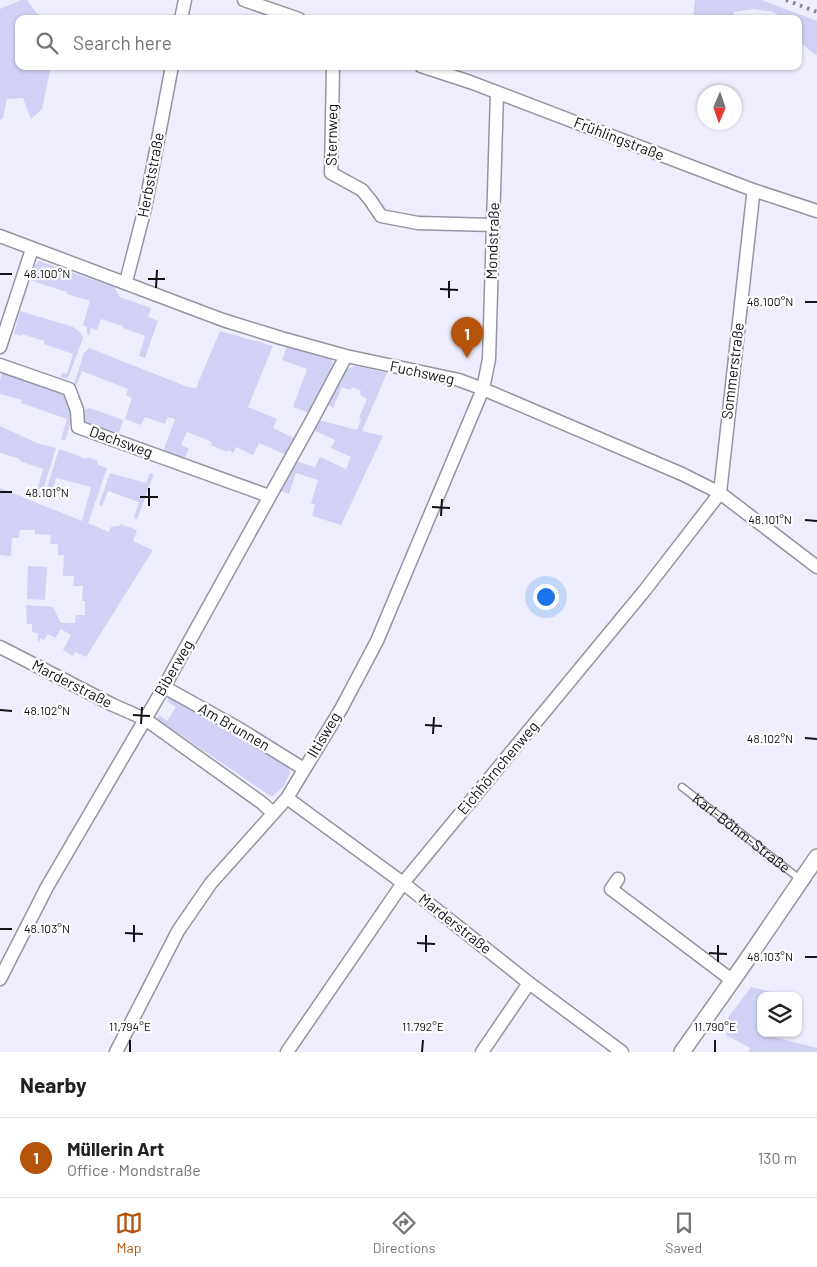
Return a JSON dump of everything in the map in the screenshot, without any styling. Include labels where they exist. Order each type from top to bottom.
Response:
[{"type":"street","points":[[182,15],[185,0]]},
{"type":"street","points":[[244,0],[287,15]]},
{"type":"street","name":"Herbststraße","points":[[126,282],[145,208],[171,70]]},
{"type":"street","name":"Sternweg","points":[[333,70],[331,173],[362,190],[372,201],[381,216],[418,223],[494,225]]},
{"type":"street","name":"Frühlingstraße","points":[[433,70],[497,92],[753,190],[817,211]]},
{"type":"street","name":"Mondstraße","points":[[483,389],[489,359],[497,92]]},
{"type":"street","name":"Sommerstraße","points":[[720,493],[754,196],[753,190]]},
{"type":"street","name":"Fuchsweg","points":[[0,236],[223,320],[346,356],[458,380],[483,389],[682,474],[720,493],[817,566]]},
{"type":"street","points":[[0,347],[32,248]]},
{"type":"street","name":"Biberweg","points":[[0,979],[47,887],[164,686],[318,410],[346,356]]},
{"type":"street","name":"Dachsweg","points":[[0,365],[69,389],[77,410],[78,427],[269,496]]},
{"type":"street","name":"Iltisweg","points":[[116,1052],[178,930],[211,883],[287,798],[341,709],[377,640],[483,389]]},
{"type":"street","name":"Eichhörnchenweg","points":[[287,1052],[403,883],[645,590],[720,493]]},
{"type":"street","name":"Marderstraße","points":[[0,647],[97,697],[145,719]]},
{"type":"street","name":"Am Brunnen","points":[[164,686],[238,728],[304,769]]},
{"type":"street","points":[[145,719],[273,813]]},
{"type":"street","name":"Marderstraße","points":[[287,798],[403,883],[530,983],[622,1052]]},
{"type":"street","name":"Karl-Böhm-Straße","points":[[682,1052],[817,857]]},
{"type":"street","points":[[618,880],[611,889],[732,981]]},
{"type":"street","points":[[482,1052],[530,983]]},
{"type":"lane","name":"Karl-Böhm-Straße","points":[[682,787],[801,880]]},
{"type":"shaded area","points":[[21,0],[27,0],[38,15],[15,15],[15,70],[50,70],[42,109],[31,119],[23,98],[7,99],[3,118],[0,120],[0,9]]},
{"type":"shaded area","points":[[695,0],[762,0],[801,15],[778,15],[773,12],[753,9],[734,12],[734,15],[693,15]]},
{"type":"shaded area","points":[[802,15],[817,21],[817,55],[802,44]]},
{"type":"shaded area","points":[[39,261],[114,287],[120,297],[151,308],[148,317],[158,321],[145,358],[139,356],[145,336],[123,328],[123,326],[101,319],[97,330],[91,328],[89,335],[87,334],[87,327],[83,325],[90,301],[30,280],[35,265]]},
{"type":"shaded area","points":[[20,311],[73,327],[80,332],[83,338],[68,378],[61,378],[62,373],[67,374],[73,354],[44,344],[44,341],[22,334],[21,336],[14,334]]},
{"type":"shaded area","points":[[220,331],[273,346],[248,407],[277,419],[273,428],[295,439],[286,455],[259,443],[253,455],[236,447],[233,453],[228,450],[227,452],[211,445],[212,442],[187,432],[181,445],[189,449],[183,461],[162,454],[175,419],[168,417],[165,424],[145,417],[141,425],[125,419],[132,398],[126,395],[128,389],[82,371],[74,391],[73,387],[84,353],[89,348],[188,387],[196,388]]},
{"type":"shaded area","points":[[287,347],[331,359],[333,364],[310,413],[293,407],[307,369],[282,360]]},
{"type":"shaded area","points":[[355,366],[387,373],[362,431],[383,436],[341,525],[312,516],[315,505],[311,503],[318,480],[296,473],[289,494],[280,491],[295,461],[315,467],[320,457],[346,469],[351,457],[331,448],[335,440],[313,430],[319,420],[357,430],[361,420],[359,418],[367,399],[360,395],[361,391],[352,387],[350,390],[342,387],[333,408],[327,404],[345,370]]},
{"type":"shaded area","points":[[3,370],[58,388],[74,410],[65,441],[61,439],[67,419],[21,403],[22,400],[0,394],[0,380]]},
{"type":"shaded area","points":[[90,408],[123,420],[118,436],[99,431],[88,425],[84,416],[85,409]]},
{"type":"shaded area","points":[[0,426],[37,443],[56,448],[41,496],[36,495],[43,469],[0,453]]},
{"type":"shaded area","points":[[59,449],[87,459],[87,457],[97,460],[98,465],[107,468],[88,523],[109,532],[111,527],[119,526],[120,524],[137,530],[133,541],[153,550],[86,657],[75,652],[73,656],[63,650],[71,635],[61,629],[55,638],[48,634],[44,640],[41,638],[38,643],[38,633],[32,632],[32,624],[27,624],[26,605],[53,607],[61,623],[75,623],[76,615],[85,615],[85,601],[82,601],[83,586],[73,586],[74,576],[63,576],[64,555],[58,555],[58,544],[50,544],[51,535],[35,534],[35,530],[20,530],[19,538],[12,538],[11,556],[0,555],[0,488],[82,521],[91,487],[56,478],[50,500],[44,498]]},
{"type":"shaded area","points":[[110,473],[146,483],[150,473],[154,474],[137,519],[134,518],[139,502],[108,491],[102,506],[99,505]]},
{"type":"shaded area","points":[[28,566],[47,567],[45,600],[27,599]]},
{"type":"shaded area","points":[[170,695],[288,766],[290,773],[283,787],[272,797],[157,719],[159,715],[167,721],[176,707],[167,701]]},
{"type":"shaded area","points":[[751,987],[771,992],[757,992],[757,1037],[774,1037],[817,1048],[817,1052],[748,1052],[750,1048],[726,1035],[732,1024],[725,1022]]},
{"type":"railway","points":[[786,0],[817,12]]},
{"type":"place","name":"Müllerin Art","points":[[467,358]]}]
